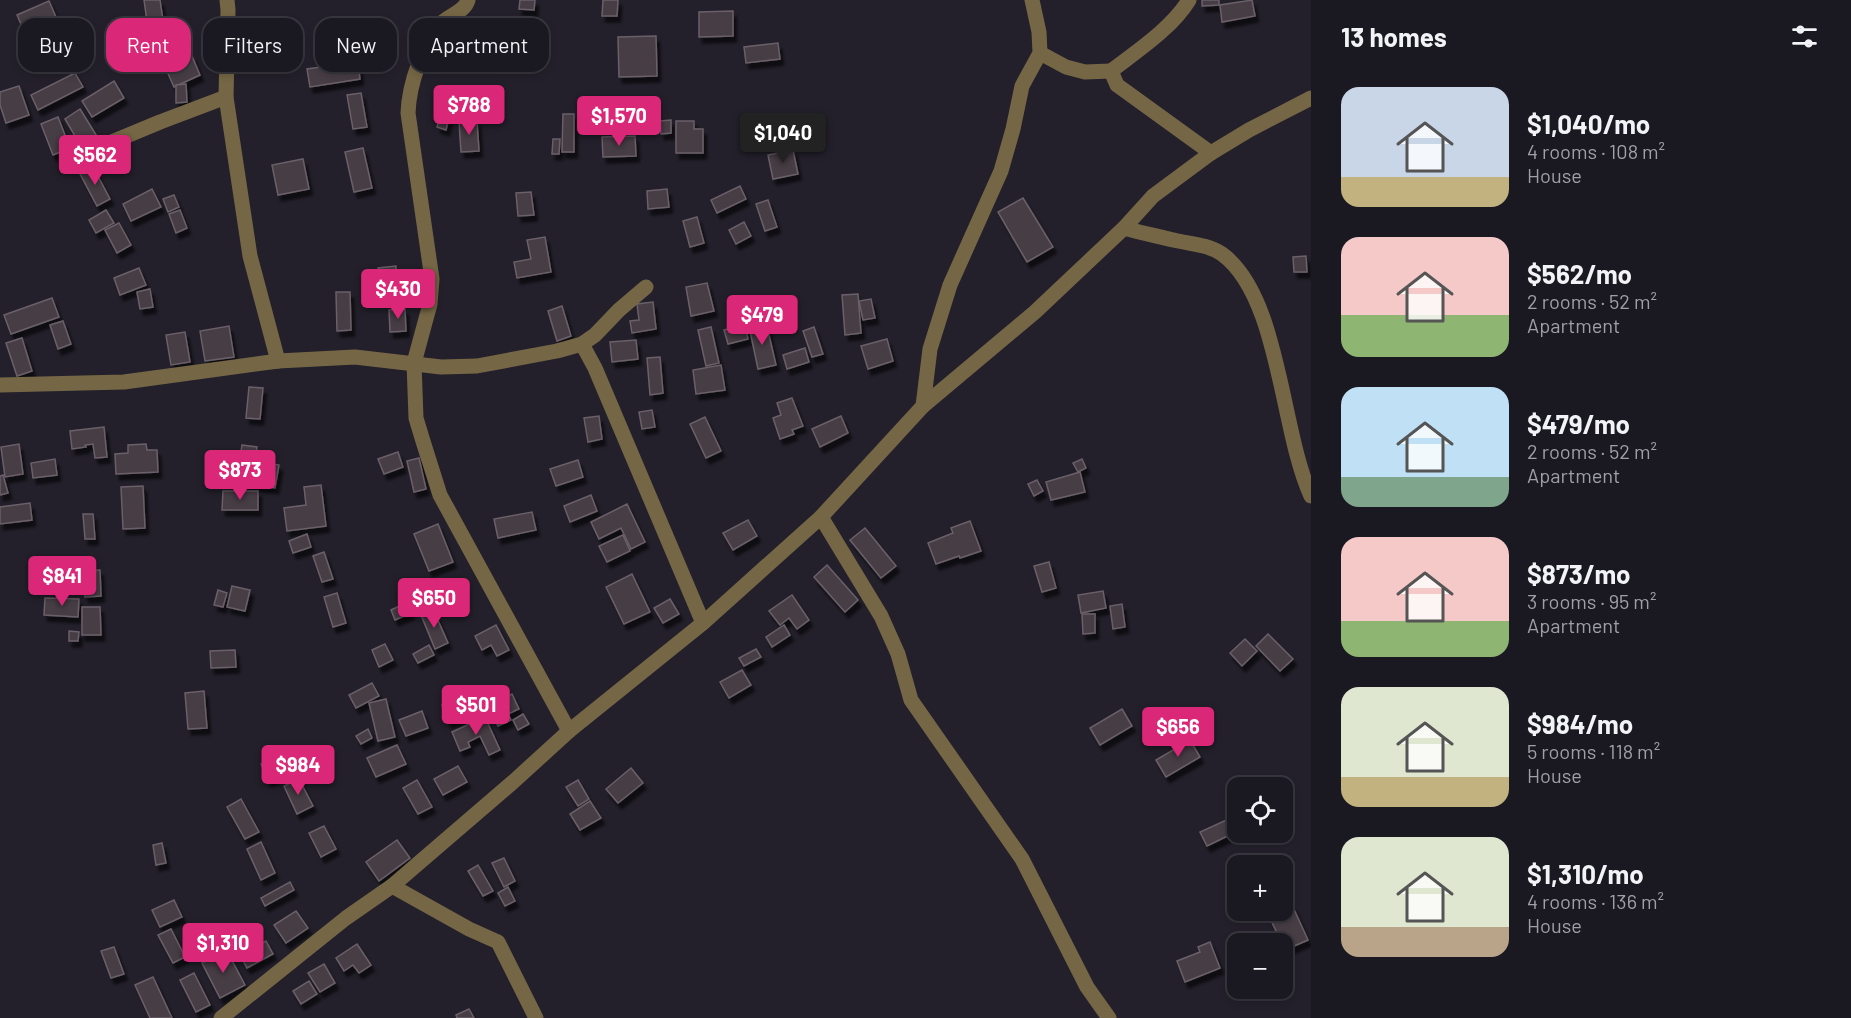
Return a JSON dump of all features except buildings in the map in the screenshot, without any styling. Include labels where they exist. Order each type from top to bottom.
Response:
[{"type":"street","points":[[227,0],[226,97],[250,256],[278,361]]},
{"type":"street","points":[[468,0],[467,5],[445,20],[430,38],[418,66],[409,99],[408,113],[432,279],[429,304],[414,363],[416,418],[440,495],[569,731]]},
{"type":"street","points":[[923,406],[930,350],[950,285],[1001,171],[1022,86],[1040,53],[1039,32],[1032,0]]},
{"type":"street","points":[[1040,53],[1066,67],[1085,72],[1111,71],[1171,24],[1189,0]]},
{"type":"street","points":[[1111,71],[1117,86],[1210,153]]},
{"type":"street","points":[[95,149],[226,97]]},
{"type":"street","points":[[229,1015],[346,918],[392,886],[569,731],[703,623],[821,517],[923,406],[1035,312],[1124,228],[1153,196],[1210,153],[1311,98]]},
{"type":"street","points":[[1124,228],[1201,245],[1221,254],[1239,272],[1254,295],[1271,343],[1298,456],[1311,496]]},
{"type":"street","points":[[0,385],[124,382],[278,361],[355,357],[441,367],[477,366],[582,344],[595,335],[646,287]]},
{"type":"street","points":[[582,344],[596,368],[703,623]]},
{"type":"street","points":[[821,517],[881,616],[898,654],[911,700],[1022,859],[1087,987],[1108,1018]]},
{"type":"street","points":[[392,886],[469,929],[498,942],[536,1018]]}]
